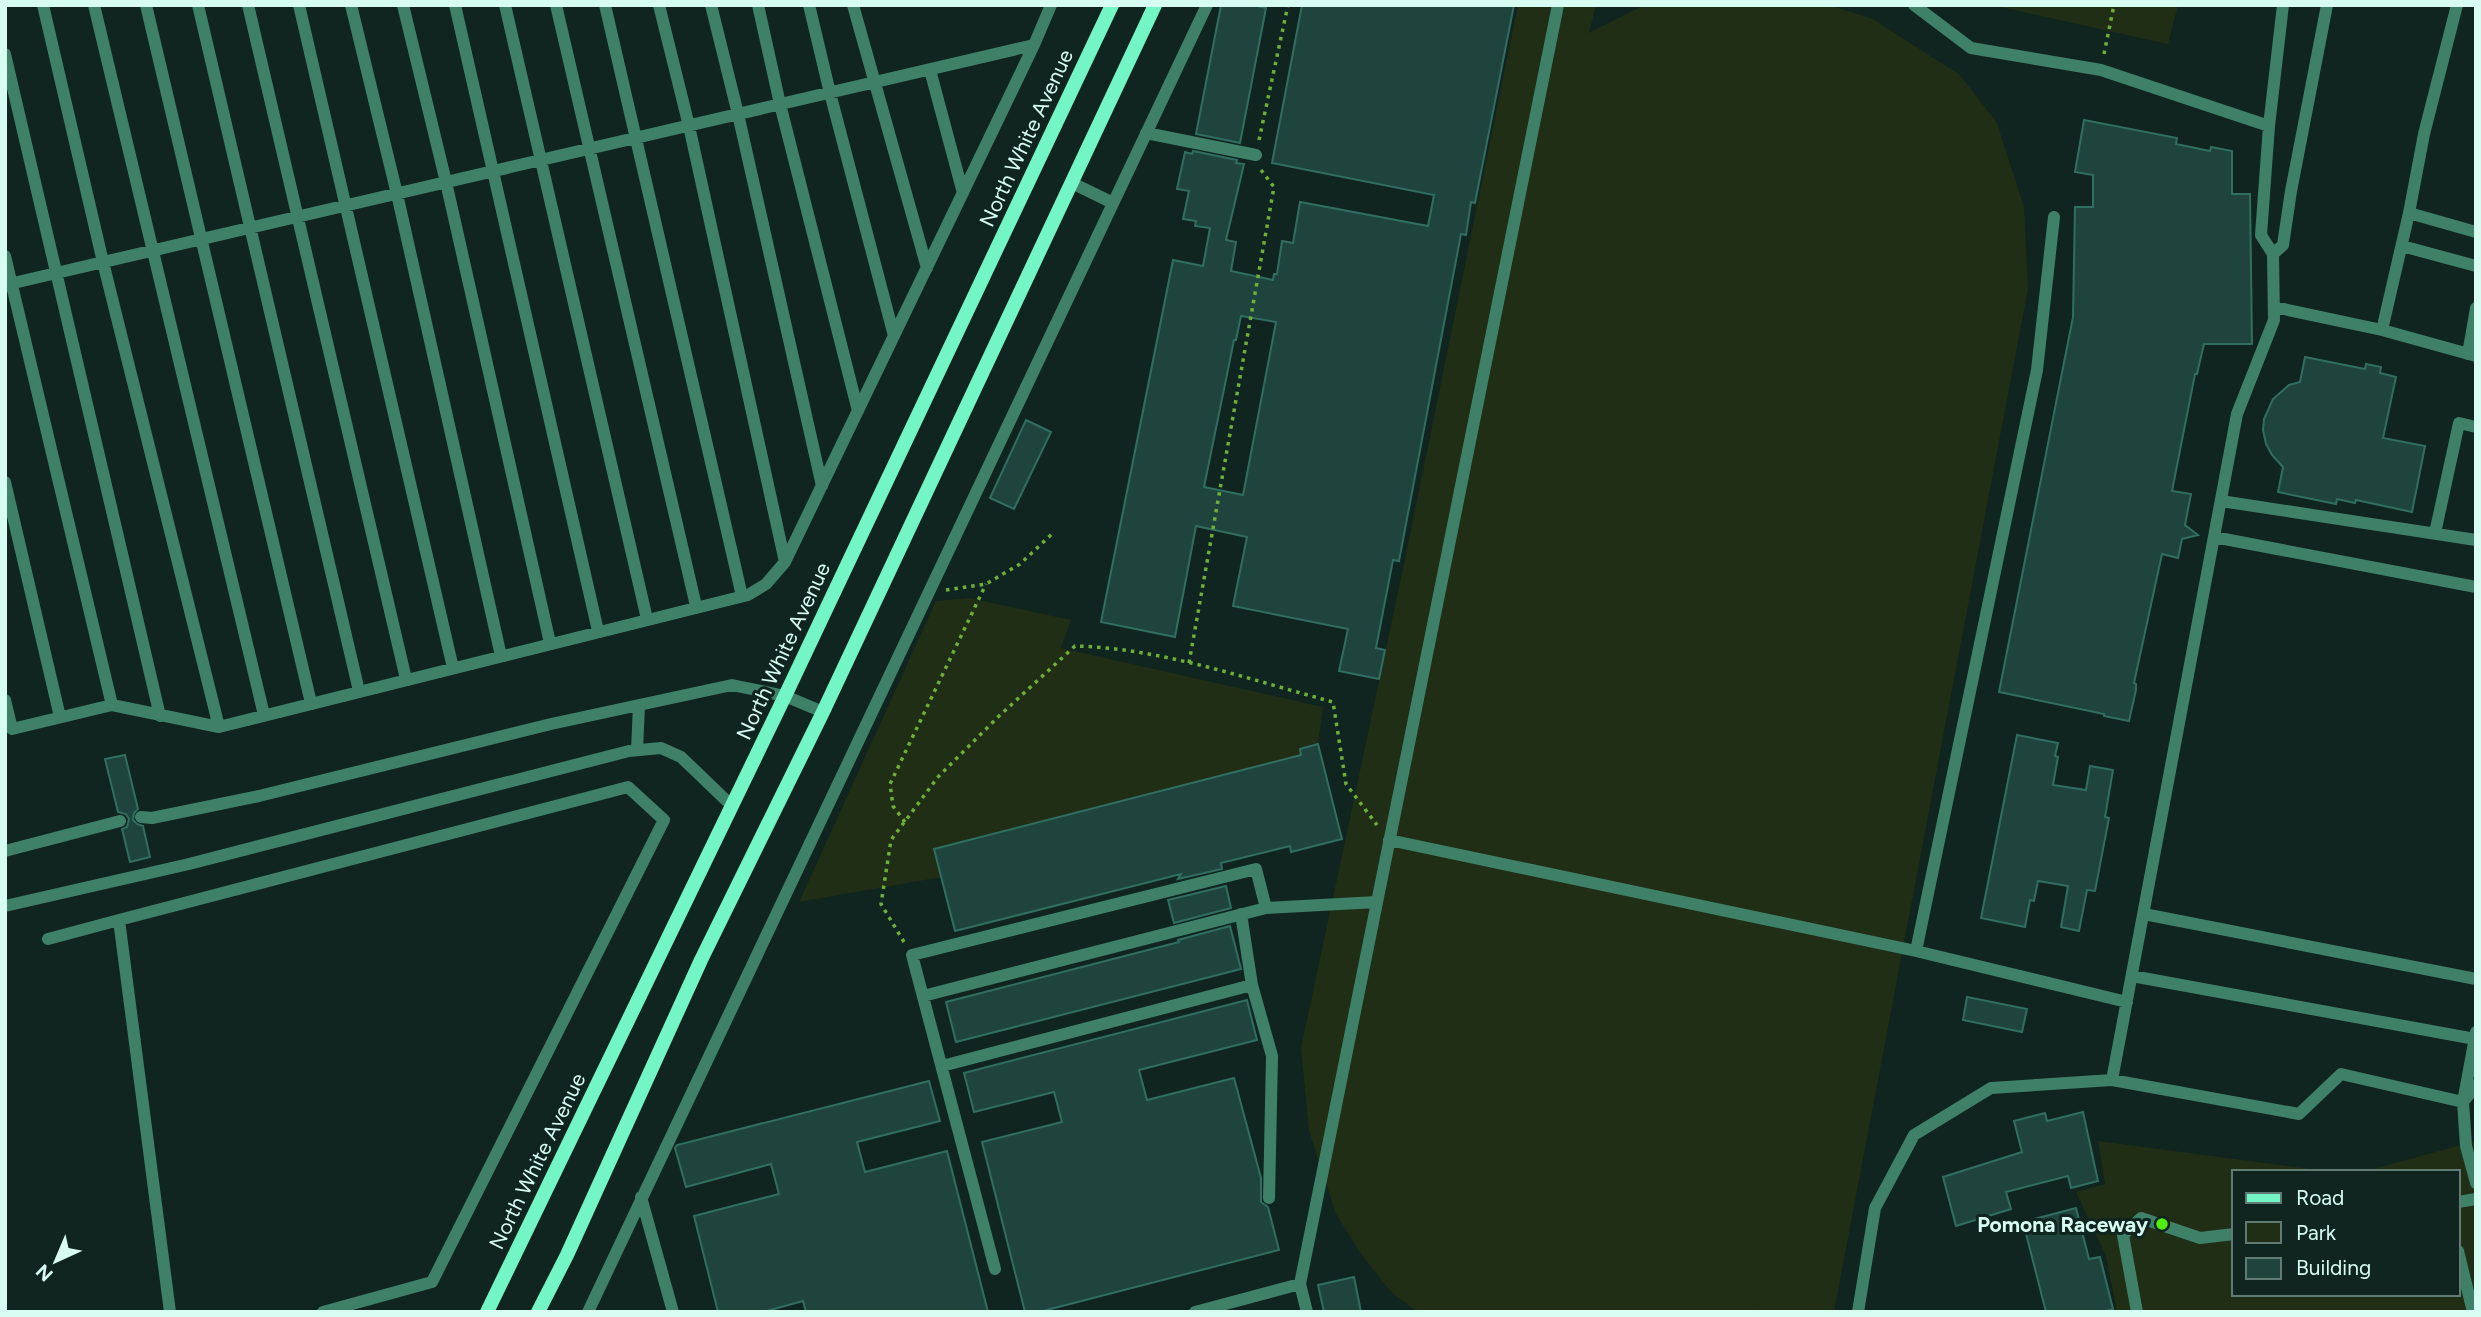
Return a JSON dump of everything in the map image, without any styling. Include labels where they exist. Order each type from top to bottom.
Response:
[{"type":"main road","name":"North White Avenue","points":[[487,1312],[785,696],[1112,5]]},
{"type":"main road","points":[[538,1312],[567,1255],[701,960],[823,712],[1155,5]]},
{"type":"lane","points":[[43,5],[103,262],[219,727]]},
{"type":"lane","points":[[94,5],[264,715]]},
{"type":"lane","points":[[146,5],[311,703]]},
{"type":"lane","points":[[198,5],[359,691]]},
{"type":"lane","points":[[248,5],[406,680]]},
{"type":"lane","points":[[299,5],[453,668]]},
{"type":"lane","points":[[351,5],[397,194],[501,656]]},
{"type":"lane","points":[[403,5],[446,182],[550,643]]},
{"type":"lane","points":[[454,5],[598,631]]},
{"type":"lane","points":[[505,5],[647,619]]},
{"type":"lane","points":[[556,5],[696,606]]},
{"type":"lane","points":[[605,5],[743,596]]},
{"type":"lane","points":[[659,5],[689,126],[785,562]]},
{"type":"lane","points":[[710,5],[738,114],[822,486]]},
{"type":"lane","points":[[758,5],[780,104],[858,411]]},
{"type":"lane","points":[[809,5],[894,336]]},
{"type":"lane","points":[[853,5],[873,84],[927,268]]},
{"type":"lane","points":[[5,700],[12,729],[112,705],[219,727],[743,596],[766,584],[785,562],[1051,5]]},
{"type":"lane","points":[[588,1312],[1207,5]]},
{"type":"lane","points":[[1307,1312],[1300,1284],[1558,5]]},
{"type":"lane","points":[[1914,5],[1971,48],[2101,70],[2269,126]]},
{"type":"lane","points":[[2112,1080],[2237,414],[2274,320],[2273,254],[2261,235],[2269,126],[2283,5]]},
{"type":"lane","points":[[2273,254],[2283,245],[2328,5]]},
{"type":"lane","points":[[2382,330],[2424,134],[2457,5]]},
{"type":"lane","points":[[9,284],[1034,45]]},
{"type":"lane","points":[[5,54],[160,716]]},
{"type":"lane","points":[[930,70],[963,192]]},
{"type":"lane","points":[[1146,133],[1256,155]]},
{"type":"lane","points":[[1072,183],[1113,203]]},
{"type":"lane","points":[[2409,214],[2476,232]]},
{"type":"lane","points":[[1916,951],[2037,370],[2054,217]]},
{"type":"lane","points":[[2402,246],[2476,266]]},
{"type":"lane","points":[[5,256],[9,284],[112,705]]},
{"type":"lane","points":[[2274,307],[2382,330],[2472,355],[2476,308]]},
{"type":"lane","points":[[2434,533],[2459,423],[2476,427]]},
{"type":"lane","points":[[5,482],[60,718]]},
{"type":"lane","points":[[2221,501],[2476,540]]},
{"type":"lane","points":[[2214,537],[2476,587]]},
{"type":"lane","points":[[141,817],[152,818],[260,796],[551,724],[732,685],[785,696],[823,712]]},
{"type":"lane","points":[[637,750],[639,705]]},
{"type":"lane","points":[[5,906],[189,864],[514,779],[637,750],[661,748],[681,757],[732,806]]},
{"type":"lane","points":[[48,939],[628,787],[664,820],[432,1282],[323,1312]]},
{"type":"lane","points":[[5,851],[120,821]]},
{"type":"lane","points":[[1389,840],[1916,951],[2127,1002]]},
{"type":"lane","points":[[995,1269],[912,955],[1256,869],[1266,908]]},
{"type":"lane","points":[[923,996],[1266,908],[1377,902]]},
{"type":"lane","points":[[1241,914],[1252,985],[1272,1056],[1269,1198]]},
{"type":"lane","points":[[2144,914],[2476,979]]},
{"type":"lane","points":[[119,920],[170,1312]]},
{"type":"lane","points":[[2132,976],[2475,1035],[2463,1102],[2466,1146],[2474,1167],[2476,1183]]},
{"type":"lane","points":[[942,1066],[1252,985]]},
{"type":"lane","points":[[1858,1312],[1875,1208],[1914,1135],[1991,1088],[2112,1080],[2299,1114],[2341,1074],[2463,1102]]},
{"type":"lane","points":[[2463,1102],[2476,1085]]},
{"type":"lane","points":[[641,1197],[673,1312]]},
{"type":"lane","points":[[2137,1312],[2123,1235],[2141,1218],[2200,1238],[2232,1234]]},
{"type":"lane","points":[[2460,1259],[2473,1312]]},
{"type":"lane","points":[[1195,1312],[1216,1309],[1300,1284]]},
{"type":"path","points":[[1189,663],[1274,187],[1255,162],[1288,5]]},
{"type":"path","points":[[2101,70],[2114,5]]},
{"type":"path","points":[[927,593],[986,584],[1020,564],[1053,533]]},
{"type":"path","points":[[905,822],[893,806],[890,784],[986,584]]},
{"type":"path","points":[[912,955],[881,904],[891,840],[938,777],[1075,646],[1101,647],[1189,663],[1333,702],[1346,783],[1389,840]]},
{"type":"green space","points":[[1518,5],[1596,5],[1589,33],[1644,5],[1829,5],[1873,19],[1960,75],[1997,123],[2024,207],[2028,289],[1834,1312],[1757,1312],[1757,1309],[1753,1312],[1417,1312],[1391,1292],[1361,1254],[1336,1214],[1309,1131],[1301,1048],[1405,559]]},
{"type":"green space","points":[[1991,5],[2178,5],[2168,44]]},
{"type":"green space","points":[[970,598],[1071,620],[1061,648],[1323,707],[1318,744],[1300,748],[1301,755],[935,849],[942,877],[799,902],[936,601]]},
{"type":"green space","name":"Pomona Raceway","points":[[2098,1141],[2319,1170],[2232,1170],[2232,1296],[2460,1296],[2460,1170],[2369,1170],[2476,1141],[2476,1312],[2117,1312],[2106,1256],[2076,1192],[2105,1184]]},
{"type":"building","points":[[1221,5],[1253,5],[1266,8],[1240,143],[1196,134]]},
{"type":"building","points":[[1302,5],[1514,5],[1475,203],[1471,202],[1466,235],[1461,234],[1399,561],[1393,560],[1376,648],[1385,650],[1379,679],[1339,671],[1348,629],[1233,606],[1247,537],[1196,526],[1175,637],[1101,622],[1173,260],[1203,266],[1210,228],[1195,226],[1196,221],[1183,219],[1189,191],[1177,189],[1185,152],[1192,154],[1193,151],[1237,160],[1236,163],[1244,164],[1226,240],[1236,242],[1231,271],[1273,280],[1274,274],[1277,274],[1282,241],[1293,243],[1300,202],[1428,226],[1434,195],[1272,163]],"holes":[[[1241,316],[1276,322],[1243,495],[1204,487]]]},
{"type":"building","points":[[2084,120],[2177,138],[2176,144],[2210,151],[2211,147],[2232,151],[2232,194],[2250,194],[2252,344],[2204,344],[2195,374],[2172,491],[2191,494],[2185,525],[2198,535],[2182,539],[2178,558],[2162,554],[2134,683],[2136,690],[2129,721],[1999,692],[2073,317],[2075,207],[2093,207],[2093,175],[2075,172]]},
{"type":"building","points":[[2305,357],[2365,369],[2366,364],[2381,367],[2380,373],[2396,377],[2383,438],[2425,446],[2412,512],[2356,500],[2355,503],[2337,499],[2336,504],[2278,492],[2283,467],[2266,444],[2264,419],[2273,399],[2289,385],[2300,382]]},
{"type":"building","points":[[1026,420],[1051,432],[1014,509],[990,498]]},
{"type":"building","points":[[2017,735],[2058,743],[2053,785],[2086,790],[2090,766],[2113,770],[2105,817],[2109,818],[2095,891],[2087,890],[2079,931],[2061,927],[2068,886],[2038,881],[2034,901],[2030,900],[2025,927],[1981,918]]},
{"type":"building","points":[[1318,744],[1342,839],[1291,852],[1290,846],[1221,863],[1222,869],[1178,879],[1181,874],[955,931],[934,849],[1301,755],[1300,749]]},
{"type":"building","points":[[125,755],[138,809],[133,820],[143,826],[150,857],[130,862],[122,829],[127,827],[129,819],[126,814],[118,812],[105,759]]},
{"type":"building","points":[[1226,886],[1231,908],[1174,923],[1168,900]]},
{"type":"building","points":[[1230,926],[1241,969],[956,1042],[946,1002],[1179,942],[1178,940]]},
{"type":"building","points":[[1967,997],[2027,1009],[2022,1032],[1963,1020]]},
{"type":"building","points":[[1247,1000],[1257,1040],[1139,1070],[1147,1100],[1234,1078],[1261,1178],[1261,1202],[1268,1207],[1279,1250],[1039,1312],[1025,1312],[982,1142],[1062,1122],[1054,1092],[974,1112],[964,1073]]},
{"type":"building","points":[[929,1081],[940,1121],[857,1142],[865,1172],[947,1151],[988,1312],[806,1312],[803,1301],[763,1312],[718,1312],[694,1216],[779,1194],[771,1164],[686,1187],[675,1148],[677,1145]]},
{"type":"building","points":[[2083,1112],[2098,1181],[2071,1188],[2068,1176],[2006,1192],[2011,1209],[1956,1226],[1943,1177],[2022,1152],[2014,1121],[2045,1113],[2047,1121]]},
{"type":"building","points":[[2076,1208],[2089,1259],[2100,1257],[2113,1309],[2102,1312],[2046,1312],[2023,1222]]},
{"type":"building","points":[[1354,1277],[1361,1312],[1324,1312],[1318,1285]]},
{"type":"place","name":"Pomona Raceway","points":[[2162,1224]]}]
